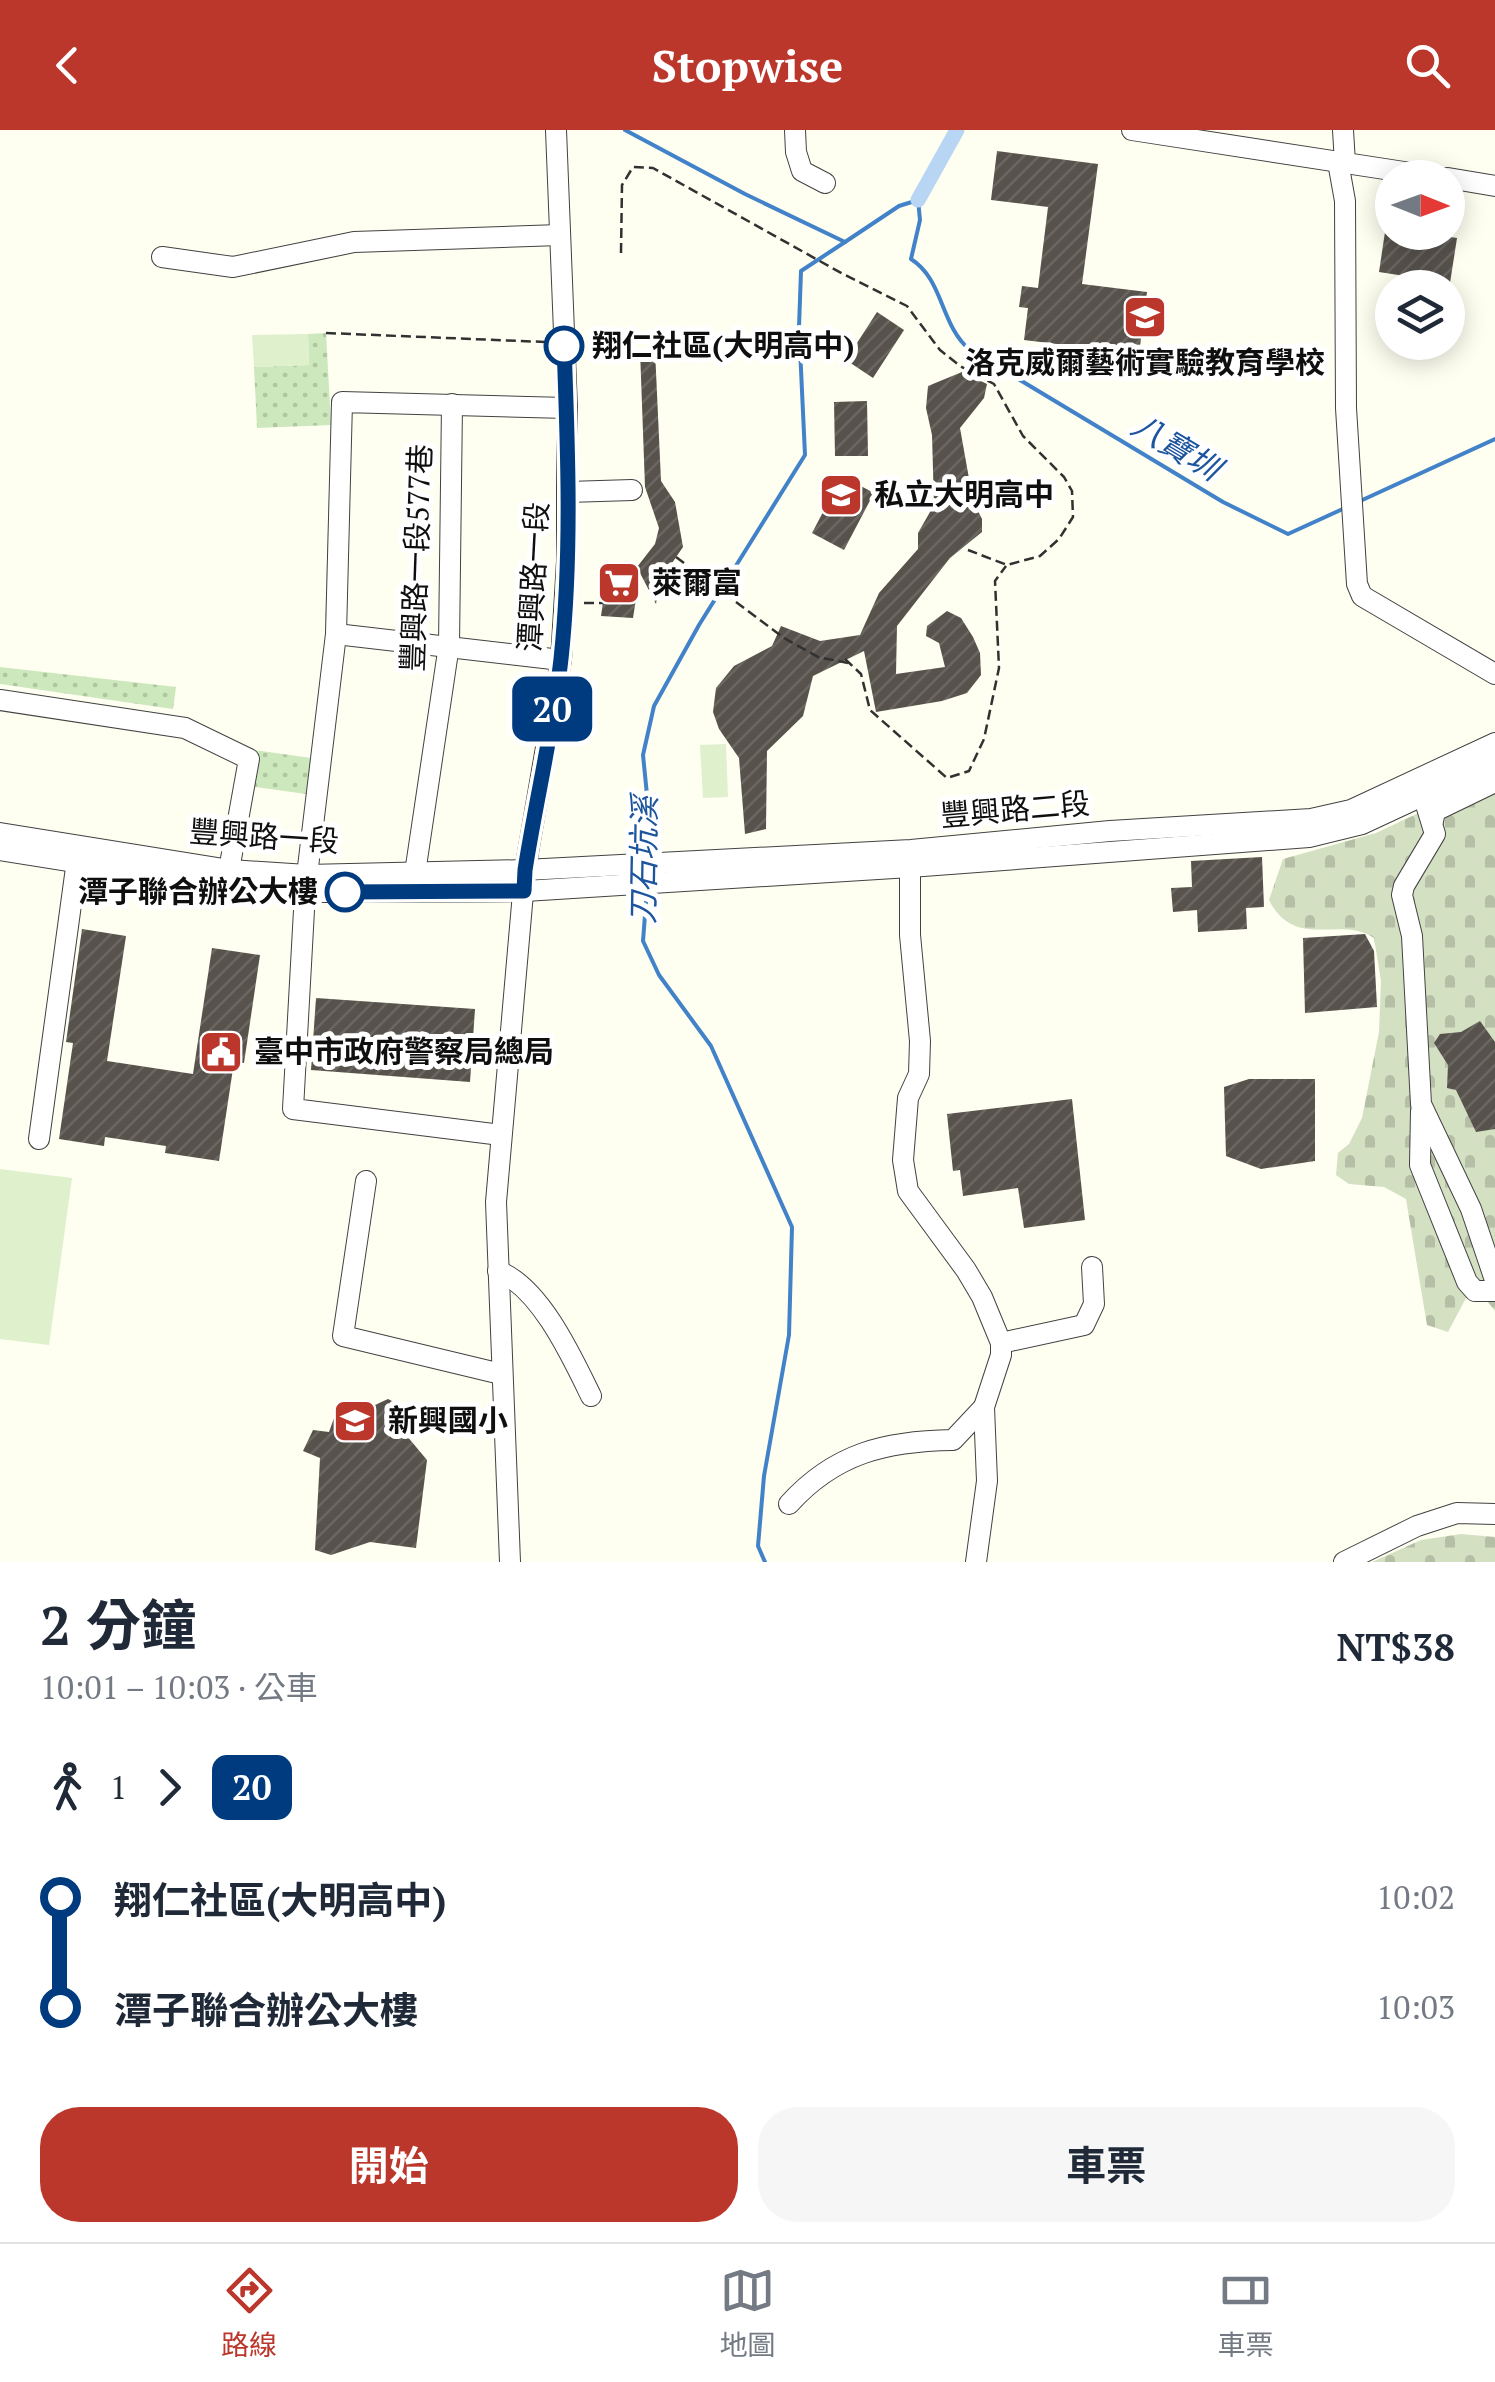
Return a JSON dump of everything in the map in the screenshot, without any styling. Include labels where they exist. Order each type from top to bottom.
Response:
[{"type":"street","name":"潭興路一段","points":[[510,1562],[496,1202],[525,880],[560,660],[565,603],[568,492],[556,130]]},
{"type":"street","points":[[796,130],[796,152],[802,171],[825,183]]},
{"type":"street","points":[[1132,130],[1375,168]]},
{"type":"street","points":[[1343,130],[1350,504],[1357,584],[1362,596],[1495,674]]},
{"type":"street","points":[[1465,181],[1495,186]]},
{"type":"street","points":[[162,257],[233,267],[354,242],[560,235]]},
{"type":"street","points":[[500,1135],[293,1108],[306,884],[336,634],[342,402],[566,408]]},
{"type":"street","name":"豐興路一段577巷","points":[[418,883],[449,646],[452,404]]},
{"type":"street","points":[[568,492],[632,490]]},
{"type":"street","points":[[336,634],[560,660]]},
{"type":"street","points":[[0,700],[185,728],[249,758],[228,878]]},
{"type":"street","name":"豐興路二段","points":[[910,859],[1110,831],[1311,819],[1351,810],[1495,743]]},
{"type":"street","name":"豐興路二段","points":[[525,880],[1309,837],[1362,824],[1495,762]]},
{"type":"street","points":[[1433,822],[1436,811],[1495,782]]},
{"type":"street","points":[[1423,795],[1435,834],[1402,896],[1412,936],[1421,1104],[1420,1165],[1466,1282],[1474,1292],[1495,1292]]},
{"type":"street","name":"豐興路一段","points":[[0,833],[78,854],[228,878],[306,884],[525,880]]},
{"type":"street","name":"豐興路一段","points":[[0,850],[78,854]]},
{"type":"street","points":[[38,1140],[78,854]]},
{"type":"street","points":[[910,859],[910,935],[920,1041],[919,1074],[908,1098],[903,1160],[908,1192],[966,1270],[982,1296],[1001,1343],[984,1407],[987,1480],[976,1562]]},
{"type":"street","points":[[1421,1104],[1471,1209],[1495,1280]]},
{"type":"street","points":[[366,1181],[343,1336],[501,1374]]},
{"type":"street","points":[[1001,1343],[1084,1325],[1094,1304],[1092,1267]]},
{"type":"street","points":[[498,1271],[512,1276],[560,1332],[591,1396]]},
{"type":"street","points":[[789,1504],[806,1485],[838,1464],[878,1446],[953,1440],[984,1407]]},
{"type":"street","points":[[1344,1562],[1367,1557],[1417,1526],[1458,1513],[1495,1514]]},
{"type":"path","points":[[620,253],[622,185],[633,167],[653,168],[908,306],[940,350],[994,384],[1023,436],[1064,477],[1072,491],[1073,517],[1040,556],[1007,565],[968,550]]},
{"type":"path","points":[[326,332],[564,342]]},
{"type":"path","points":[[676,557],[754,617],[818,657],[847,661],[861,674],[870,710],[948,778],[969,771],[984,739],[1000,668],[995,581],[1007,565]]},
{"type":"path","points":[[565,603],[603,603]]},
{"type":"green space","points":[[326,333],[331,424],[342,426],[336,634],[325,627],[331,425],[257,428],[254,367],[309,365],[308,334]]},
{"type":"green space","points":[[308,334],[309,365],[254,367],[252,335]]},
{"type":"green space","points":[[0,667],[176,687],[173,709],[0,684]]},
{"type":"green space","points":[[726,744],[728,797],[703,798],[700,745]]},
{"type":"green space","points":[[254,750],[311,758],[306,794],[249,786]]},
{"type":"green space","points":[[1495,777],[1495,1311],[1484,1297],[1466,1298],[1448,1332],[1427,1325],[1406,1199],[1384,1187],[1349,1184],[1336,1175],[1338,1153],[1349,1144],[1362,1118],[1379,1032],[1381,981],[1374,938],[1361,932],[1292,924],[1269,900],[1283,859],[1376,833]]},
{"type":"green space","points":[[0,1169],[72,1178],[49,1345],[0,1339]]},
{"type":"green space","points":[[1461,1534],[1495,1537],[1495,1562],[1372,1562],[1421,1540]]},
{"type":"building","points":[[997,151],[1098,164],[1082,284],[1147,292],[1139,354],[1024,340],[1028,308],[1019,307],[1022,286],[1038,288],[1048,207],[991,200]]},
{"type":"building","points":[[1382,250],[1455,250],[1452,270],[1379,270]]},
{"type":"building","points":[[877,312],[904,330],[873,378],[846,360]]},
{"type":"building","points":[[640,350],[655,350],[661,481],[675,502],[683,547],[670,566],[661,571],[656,604],[640,573],[633,618],[601,616],[605,588],[618,575],[637,567],[655,544],[659,528],[645,487]]},
{"type":"building","points":[[962,372],[987,384],[984,398],[960,428],[982,532],[950,558],[897,626],[896,674],[945,667],[939,643],[926,636],[927,626],[947,611],[961,618],[973,637],[980,653],[981,675],[967,693],[876,712],[864,651],[813,676],[803,716],[767,751],[766,829],[745,834],[739,758],[719,729],[713,712],[716,688],[734,666],[772,646],[781,626],[820,641],[860,635],[879,593],[918,549],[918,533],[934,505],[932,435],[926,408],[928,386]]},
{"type":"building","points":[[867,401],[868,456],[835,456],[834,402]]},
{"type":"building","points":[[842,476],[874,493],[844,550],[812,533]]},
{"type":"building","points":[[1262,857],[1264,907],[1246,908],[1247,929],[1198,932],[1197,910],[1173,912],[1171,888],[1192,887],[1191,861]]},
{"type":"building","name":"臺中市政府警察局總局","points":[[82,929],[126,936],[107,1061],[193,1074],[212,948],[260,955],[244,1063],[234,1062],[219,1161],[165,1153],[166,1146],[105,1137],[104,1146],[59,1139],[73,1043],[66,1042]]},
{"type":"building","points":[[1365,934],[1374,951],[1377,1007],[1305,1013],[1303,938]]},
{"type":"building","name":"潭子聯合辦公大樓","points":[[316,998],[475,1009],[470,1082],[311,1070]]},
{"type":"building","points":[[1480,1021],[1495,1042],[1495,1129],[1476,1132],[1456,1090],[1447,1088],[1448,1065],[1434,1043],[1440,1034],[1461,1032]]},
{"type":"building","points":[[1249,1079],[1315,1079],[1315,1161],[1261,1169],[1226,1156],[1224,1087]]},
{"type":"building","points":[[1072,1099],[1085,1220],[1024,1228],[1018,1188],[963,1196],[960,1170],[953,1171],[947,1114]]},
{"type":"building","points":[[388,1399],[398,1404],[391,1417],[427,1460],[416,1548],[370,1542],[331,1555],[315,1550],[320,1458],[303,1451],[313,1430],[329,1432],[338,1407],[364,1410]]},
{"type":"waterway","name":"八寶圳","points":[[625,130],[845,242],[899,206],[918,200],[920,220],[911,259],[930,279],[953,328],[970,350],[1223,502],[1288,534],[1345,508]]},
{"type":"waterway","name":"刀石坑溪","points":[[918,200],[957,130]]},
{"type":"waterway","name":"刀石坑溪","points":[[650,855],[643,755],[654,706],[699,625],[805,455],[799,327],[801,271],[845,242]]},
{"type":"waterway","name":"八寶圳","points":[[1358,502],[1495,439]]},
{"type":"waterway","name":"刀石坑溪","points":[[647,889],[643,941],[659,975],[711,1046],[792,1227],[789,1335],[764,1476],[758,1546],[765,1562]]},
{"type":"bus line","name":"20","points":[[345,892],[524,891],[560,660],[565,603],[568,492],[564,346]]},
{"type":"place","name":"洛克威爾藝術實驗教育學校","points":[[1145,317]]},
{"type":"place","name":"翔仁社區(大明高中)","points":[[564,346]]},
{"type":"place","name":"私立大明高中","points":[[841,495]]},
{"type":"place","name":"萊爾富","points":[[619,583]]},
{"type":"place","name":"潭子聯合辦公大樓","points":[[345,892]]},
{"type":"place","name":"臺中市政府警察局總局","points":[[221,1052]]},
{"type":"place","name":"新興國小","points":[[355,1421]]}]
